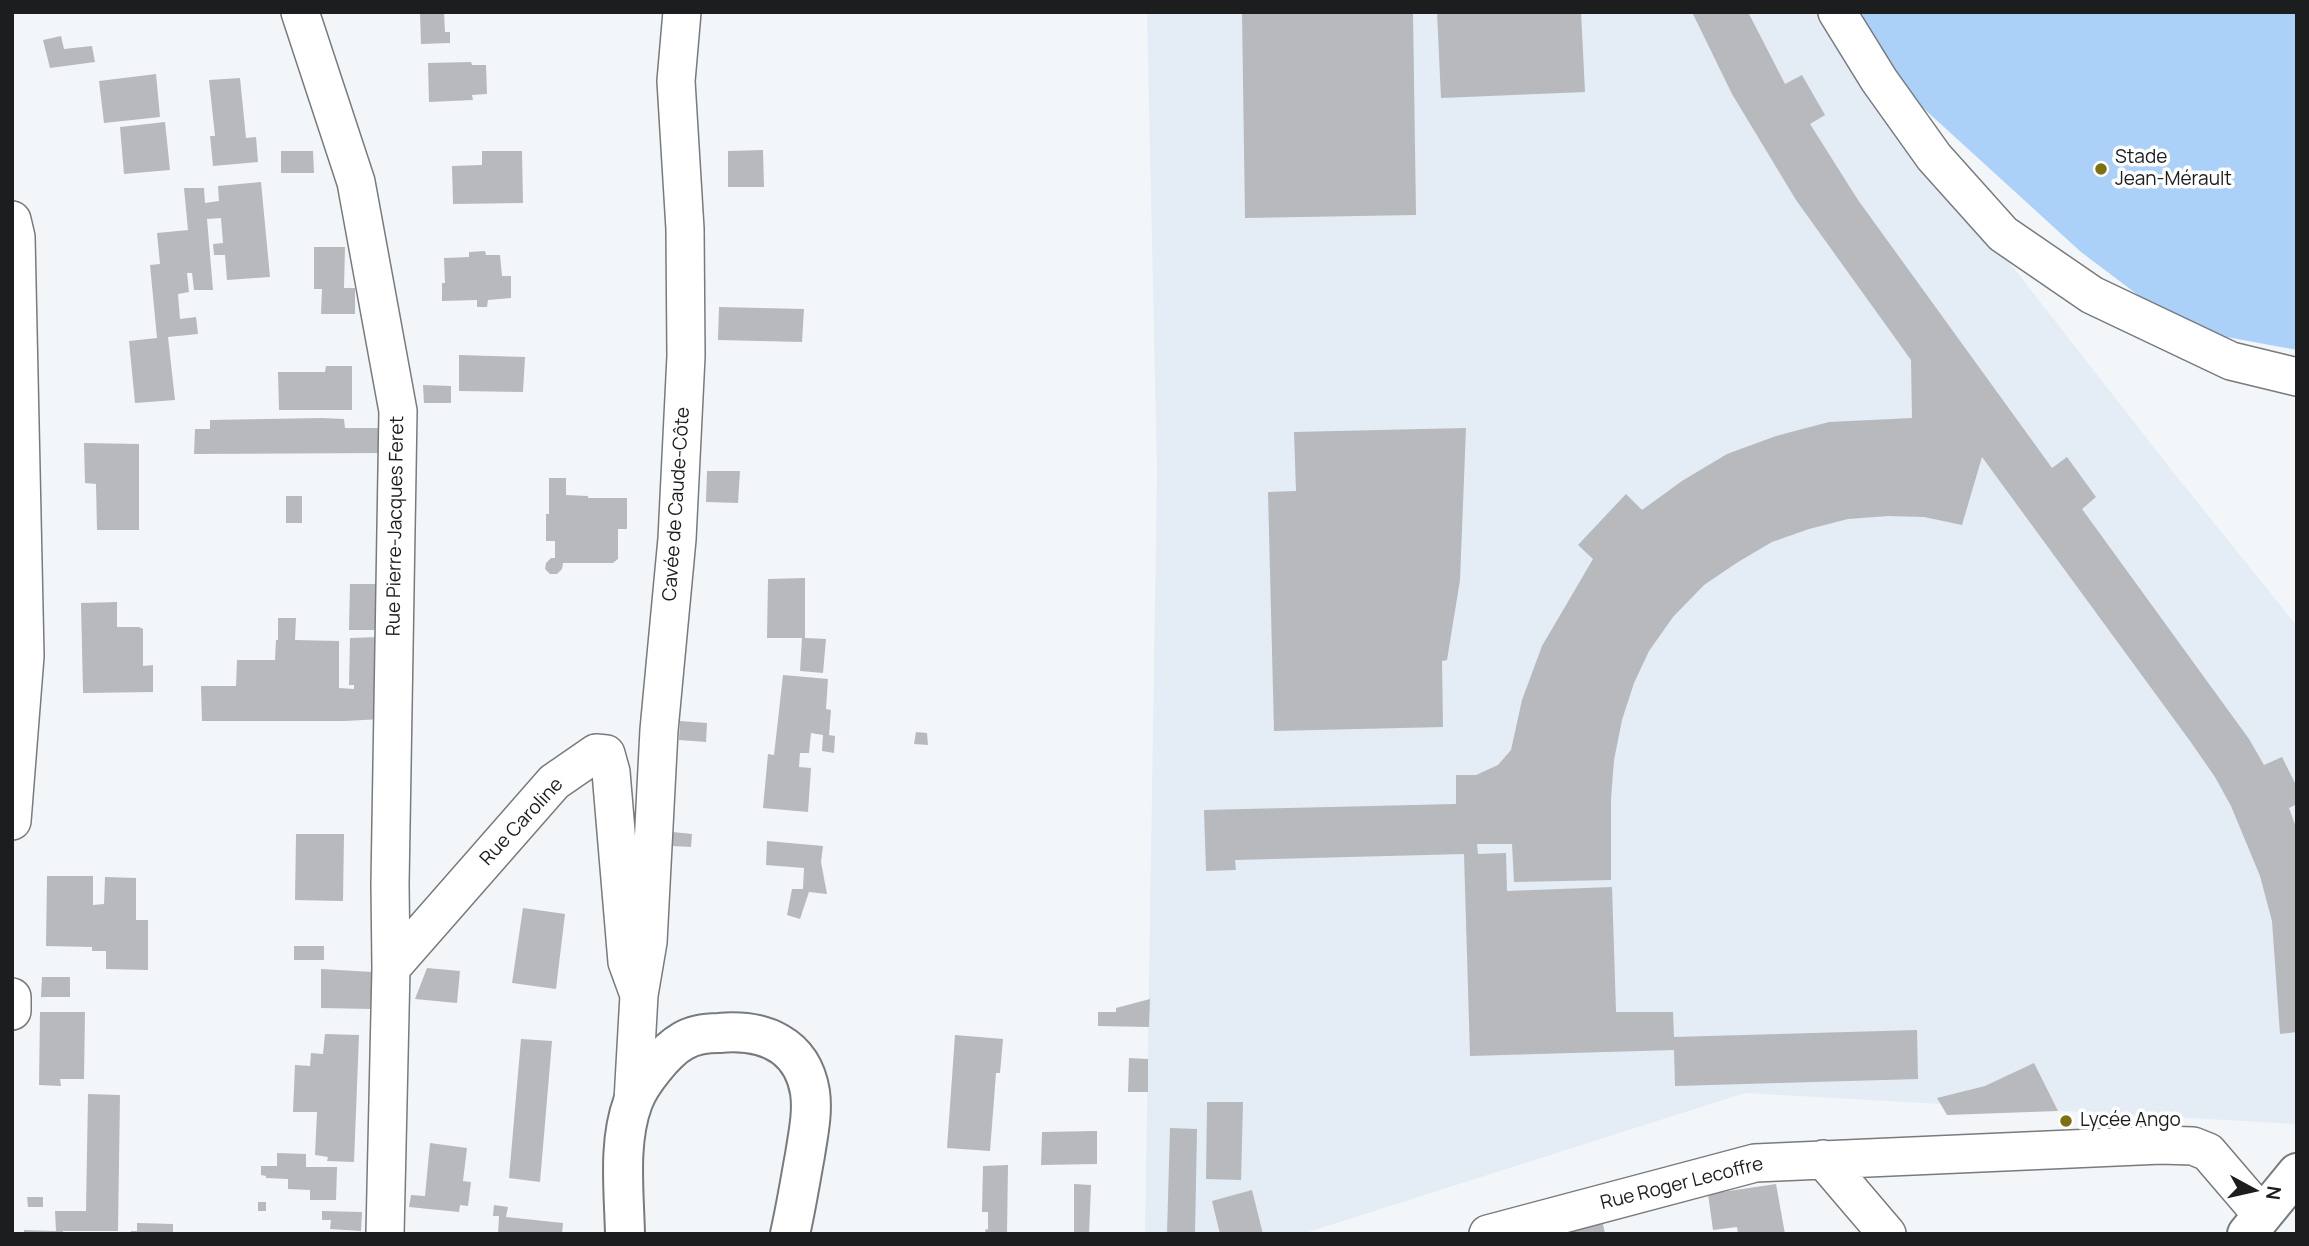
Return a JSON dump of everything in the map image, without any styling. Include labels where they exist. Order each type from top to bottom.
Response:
[{"type":"main road","points":[[625,1234],[625,1136],[641,1088],[665,1056],[684,1041],[707,1034],[753,1032],[775,1041],[795,1055],[805,1072],[810,1093],[811,1122],[790,1234]]},
{"type":"main road","points":[[2254,1224],[2297,1173]]},
{"type":"street","name":"Rue Pierre-Jacques Feret","points":[[300,12],[356,182],[398,411],[391,968]]},
{"type":"street","name":"Cavée de Caude-Côte","points":[[639,995],[648,942],[659,730],[677,539],[687,356],[685,229],[676,81],[682,12]]},
{"type":"street","points":[[1837,12],[1879,80],[1934,157],[2003,234],[2092,295],[2231,361],[2297,377]]},
{"type":"street","points":[[12,821],[24,656],[14,233]]},
{"type":"street","name":"Rue Caroline","points":[[391,968],[554,782],[596,753],[606,754],[611,772],[627,961],[639,995],[641,1088]]},
{"type":"street","points":[[385,1234],[391,968]]},
{"type":"street","points":[[12,997],[12,1011]]},
{"type":"street","name":"Rue Roger Lecoffre","points":[[1488,1234],[1755,1163],[2193,1146],[2208,1152],[2254,1224]]},
{"type":"street","points":[[1823,1159],[1887,1234]]},
{"type":"shaded area","points":[[1147,12],[1835,12],[1852,61],[2173,472],[2297,626],[2297,1124],[1745,1093],[1302,1234],[1145,1234],[1157,473]]},
{"type":"shaded area","name":"Stade Jean-Mérault","points":[[1862,12],[2297,12],[2297,350],[2183,329],[2081,252],[1876,65]]},
{"type":"building","points":[[420,12],[444,12],[445,32],[450,32],[450,43],[421,44]]},
{"type":"building","points":[[1242,12],[1413,12],[1416,215],[1245,218]]},
{"type":"building","points":[[1437,12],[1581,12],[1585,92],[1441,98]]},
{"type":"building","points":[[1692,12],[1748,12],[1785,84],[1802,75],[1825,115],[1810,124],[1858,200],[2052,468],[2067,457],[2096,497],[2082,509],[2249,739],[2264,765],[2282,757],[2297,787],[2297,804],[2289,808],[2297,830],[2297,1032],[2280,1034],[2272,921],[2260,876],[2231,806],[2190,741],[1982,457],[1962,525],[1924,517],[1888,516],[1848,519],[1809,529],[1772,542],[1738,562],[1704,585],[1673,617],[1649,651],[1634,683],[1622,720],[1614,760],[1611,799],[1611,880],[1514,882],[1512,844],[1477,844],[1478,854],[1506,853],[1507,891],[1612,887],[1616,1012],[1673,1012],[1674,1037],[1917,1030],[1918,1079],[1675,1086],[1674,1050],[1470,1056],[1464,854],[1235,860],[1236,870],[1206,871],[1204,810],[1456,804],[1456,775],[1476,775],[1498,765],[1511,750],[1522,700],[1542,646],[1593,559],[1578,545],[1626,494],[1642,510],[1682,481],[1727,454],[1776,436],[1829,422],[1912,418],[1911,360],[1796,200],[1732,94]]},
{"type":"building","points":[[61,36],[64,49],[92,46],[95,62],[50,68],[43,40]]},
{"type":"building","points":[[471,62],[472,65],[486,65],[487,94],[472,95],[473,100],[429,102],[428,63]]},
{"type":"building","points":[[156,74],[160,117],[104,123],[99,81]]},
{"type":"building","points":[[240,78],[246,138],[256,137],[258,162],[213,166],[210,136],[215,136],[209,80]]},
{"type":"building","points":[[165,122],[170,170],[124,174],[120,127]]},
{"type":"building","points":[[763,150],[764,187],[728,187],[728,151]]},
{"type":"building","points":[[281,151],[313,151],[314,173],[281,173]]},
{"type":"building","points":[[482,151],[522,151],[523,203],[453,204],[452,166],[482,165]]},
{"type":"building","points":[[261,182],[270,277],[227,280],[225,255],[214,255],[213,244],[223,243],[221,218],[207,219],[213,290],[194,290],[192,273],[187,273],[189,292],[178,294],[180,319],[196,317],[198,334],[168,337],[175,400],[135,403],[129,341],[157,338],[150,265],[160,264],[157,233],[188,230],[184,188],[204,188],[205,203],[219,201],[218,186]]},
{"type":"building","points":[[314,247],[345,247],[344,288],[355,288],[355,314],[321,314],[322,289],[314,289]]},
{"type":"building","points":[[485,251],[486,255],[500,255],[502,276],[511,276],[511,298],[488,300],[487,307],[477,307],[477,300],[442,301],[442,283],[445,283],[444,258],[469,257],[469,252]]},
{"type":"building","points":[[719,307],[804,309],[802,342],[718,340]]},
{"type":"building","points":[[459,355],[525,357],[523,392],[459,391]]},
{"type":"building","points":[[326,366],[352,366],[352,410],[279,410],[278,372],[325,372]]},
{"type":"building","points":[[423,385],[451,386],[451,403],[424,403]]},
{"type":"building","points":[[344,419],[345,428],[384,428],[384,453],[194,454],[195,429],[210,429],[210,420]]},
{"type":"building","points":[[1466,428],[1460,580],[1447,660],[1442,661],[1443,727],[1274,731],[1268,492],[1296,491],[1294,432]]},
{"type":"building","points":[[84,443],[139,444],[139,530],[97,530],[96,484],[85,483]]},
{"type":"building","points":[[707,471],[740,471],[738,503],[706,502]]},
{"type":"building","points":[[549,478],[566,478],[566,495],[627,498],[627,529],[618,529],[618,559],[613,563],[563,563],[557,574],[550,574],[545,569],[546,563],[555,558],[555,541],[546,541]]},
{"type":"building","points":[[286,496],[302,496],[302,523],[286,523]]},
{"type":"building","points":[[805,578],[805,638],[826,639],[823,673],[800,671],[802,638],[767,638],[768,579]]},
{"type":"building","points":[[350,584],[380,584],[379,630],[349,630]]},
{"type":"building","points":[[117,602],[117,627],[143,629],[143,666],[153,665],[153,692],[83,693],[81,603]]},
{"type":"building","points":[[278,618],[296,618],[295,640],[339,641],[339,688],[354,689],[354,685],[349,685],[350,638],[380,637],[382,719],[202,721],[201,686],[236,686],[237,660],[275,660]]},
{"type":"building","points":[[783,675],[828,679],[826,709],[831,710],[829,735],[835,736],[834,753],[822,751],[823,735],[811,733],[809,753],[800,753],[799,767],[811,768],[808,812],[763,808],[768,754],[774,755]]},
{"type":"building","points":[[680,721],[707,723],[706,742],[679,740]]},
{"type":"building","points":[[916,732],[927,733],[928,745],[914,744]]},
{"type":"building","points":[[673,832],[692,834],[691,847],[672,846]]},
{"type":"building","points":[[296,834],[344,834],[343,901],[295,900]]},
{"type":"building","points":[[767,841],[823,846],[821,862],[827,894],[809,892],[800,919],[787,915],[792,889],[803,889],[804,868],[766,865]]},
{"type":"building","points":[[47,876],[93,876],[93,905],[104,904],[105,877],[136,878],[136,920],[148,920],[148,970],[106,969],[106,951],[92,951],[92,947],[46,946]]},
{"type":"building","points":[[523,908],[565,914],[556,989],[512,983]]},
{"type":"building","points":[[294,946],[324,946],[324,960],[294,960]]},
{"type":"building","points":[[427,968],[460,971],[457,1003],[415,999]]},
{"type":"building","points":[[321,969],[373,972],[372,1009],[321,1008]]},
{"type":"building","points":[[42,977],[70,977],[70,997],[41,997]]},
{"type":"building","points":[[1150,999],[1149,1027],[1098,1026],[1098,1012],[1116,1012],[1116,1008]]},
{"type":"building","points":[[40,1012],[85,1012],[84,1079],[60,1079],[61,1086],[39,1085]]},
{"type":"building","points":[[325,1034],[359,1035],[354,1162],[327,1161],[328,1157],[315,1155],[317,1112],[293,1112],[295,1065],[310,1066],[311,1053],[323,1054]]},
{"type":"building","points":[[955,1035],[1003,1039],[1000,1073],[996,1073],[990,1151],[947,1148]]},
{"type":"building","points":[[521,1039],[552,1041],[540,1182],[509,1178]]},
{"type":"building","points":[[1129,1058],[1148,1059],[1148,1092],[1128,1092]]},
{"type":"building","points":[[2034,1063],[2058,1111],[1947,1115],[1937,1098],[1985,1086]]},
{"type":"building","points":[[88,1094],[120,1095],[118,1231],[24,1234],[24,1230],[56,1231],[55,1211],[86,1211]]},
{"type":"building","points":[[1207,1102],[1243,1102],[1241,1180],[1206,1179]]},
{"type":"building","points":[[1170,1128],[1197,1129],[1195,1234],[1167,1234]]},
{"type":"building","points":[[1097,1131],[1097,1164],[1041,1165],[1042,1132]]},
{"type":"building","points":[[430,1143],[467,1148],[463,1181],[471,1182],[468,1206],[460,1205],[459,1212],[409,1207],[411,1195],[425,1196]]},
{"type":"building","points":[[277,1153],[306,1154],[306,1167],[337,1167],[336,1200],[310,1200],[310,1190],[288,1189],[288,1179],[266,1178],[261,1175],[261,1166],[277,1166]]},
{"type":"building","points":[[1008,1165],[1007,1234],[986,1234],[988,1212],[982,1212],[983,1166]]},
{"type":"building","points":[[1074,1184],[1091,1185],[1089,1234],[1074,1234]]},
{"type":"building","points":[[1776,1184],[1785,1234],[1738,1234],[1737,1227],[1713,1230],[1708,1194]]},
{"type":"building","points":[[1252,1190],[1263,1234],[1220,1234],[1212,1201]]},
{"type":"building","points":[[27,1197],[43,1197],[43,1207],[28,1207]]},
{"type":"building","points":[[258,1202],[266,1202],[266,1211],[258,1211]]},
{"type":"building","points":[[494,1205],[508,1207],[506,1217],[563,1223],[562,1234],[498,1234],[499,1216],[493,1216]]},
{"type":"building","points":[[322,1211],[362,1212],[361,1231],[330,1229],[331,1220],[322,1220]]},
{"type":"building","points":[[137,1223],[173,1224],[173,1234],[131,1234],[131,1231],[137,1231]]},
{"type":"building","points":[[1603,1224],[1605,1234],[1563,1234],[1562,1230]]},
{"type":"place","name":"Stade Jean-Mérault","points":[[2101,169]]},
{"type":"place","name":"Lycée Ango","points":[[2066,1121]]}]
